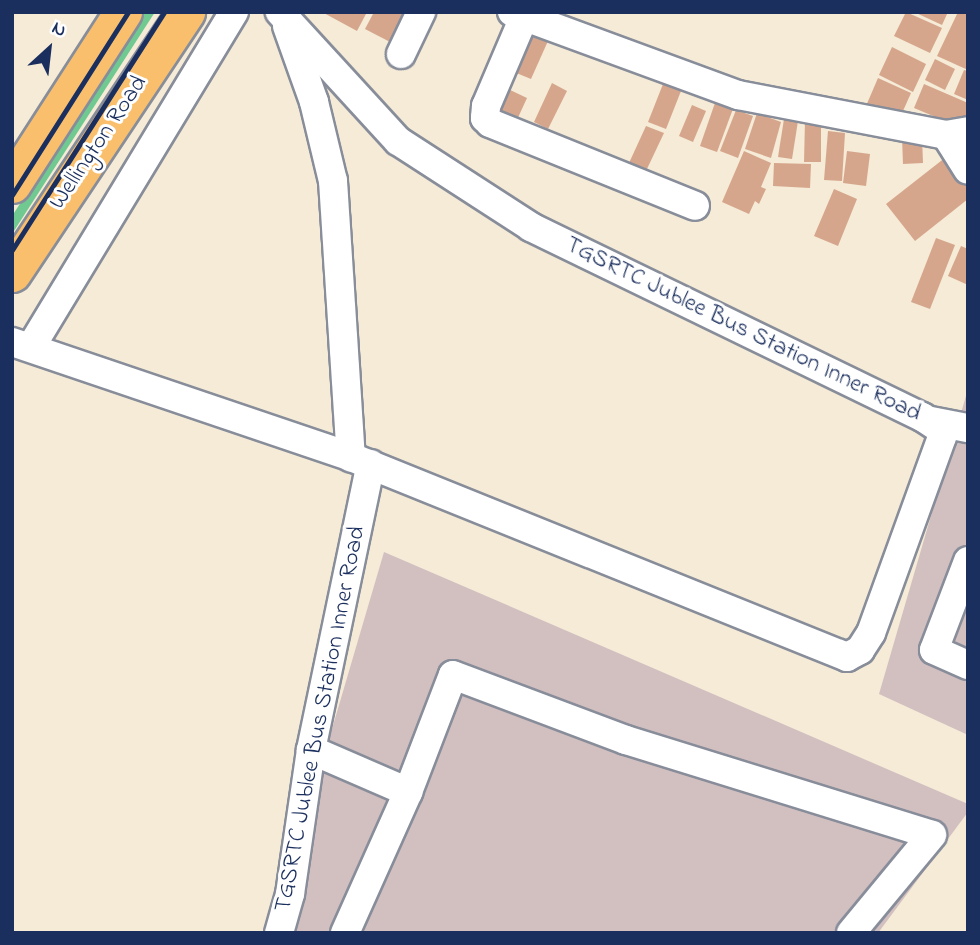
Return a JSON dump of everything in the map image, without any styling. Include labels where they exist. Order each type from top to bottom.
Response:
[{"type":"main road","points":[[12,184],[123,12]]},
{"type":"main road","name":"Wellington Road","points":[[12,273],[186,12]]},
{"type":"street","points":[[21,344],[234,12]]},
{"type":"street","points":[[401,54],[421,12]]},
{"type":"street","name":"TGSRTC Jublee Bus Station Inner Road","points":[[21,344],[361,460],[847,657],[860,650],[871,633],[942,437],[939,428],[931,421],[530,227],[398,141],[282,13]]},
{"type":"street","name":"TGSRTC Jublee Bus Station Inner Road","points":[[279,933],[290,894],[311,750],[361,460],[333,181],[314,102],[282,13]]},
{"type":"street","points":[[695,206],[490,123],[485,118],[486,106],[518,14],[738,95],[957,133],[968,170]]},
{"type":"street","points":[[931,421],[968,428]]},
{"type":"street","points":[[968,561],[934,650],[968,665]]},
{"type":"street","points":[[345,933],[408,792],[453,675],[626,740],[932,835],[851,933]]},
{"type":"street","points":[[311,750],[408,792]]},
{"type":"shaded area","points":[[968,389],[968,735],[879,694]]},
{"type":"shaded area","points":[[384,552],[968,804],[968,812],[878,933],[272,933]]},
{"type":"green space","points":[[145,12],[155,12],[12,234],[12,216]]},
{"type":"building","points":[[322,12],[367,12],[357,31]]},
{"type":"building","points":[[374,12],[408,12],[392,43],[365,29]]},
{"type":"building","points":[[906,12],[942,28],[930,53],[894,36]]},
{"type":"building","points":[[914,12],[948,12],[942,25]]},
{"type":"building","points":[[958,12],[968,12],[968,70],[937,56]]},
{"type":"building","points":[[526,32],[548,41],[531,79],[509,70]]},
{"type":"building","points":[[892,47],[926,64],[913,92],[879,75]]},
{"type":"building","points":[[935,59],[955,69],[945,90],[925,80]]},
{"type":"building","points":[[964,70],[968,71],[968,100],[954,94]]},
{"type":"building","points":[[878,78],[911,93],[899,120],[866,106]]},
{"type":"building","points":[[665,79],[683,86],[666,129],[648,122]]},
{"type":"building","points":[[552,83],[567,91],[548,129],[534,122]]},
{"type":"building","points":[[924,84],[968,103],[968,114],[962,128],[914,108]]},
{"type":"building","points":[[504,87],[527,98],[516,122],[492,112]]},
{"type":"building","points":[[716,100],[734,106],[717,152],[700,146]]},
{"type":"building","points":[[692,105],[706,111],[693,142],[679,136]]},
{"type":"building","points":[[736,110],[753,116],[738,158],[720,151]]},
{"type":"building","points":[[757,113],[781,122],[771,158],[745,149]]},
{"type":"building","points":[[784,119],[798,121],[792,159],[778,157]]},
{"type":"building","points":[[805,121],[821,121],[821,162],[804,162]]},
{"type":"building","points":[[646,126],[664,133],[646,171],[629,163]]},
{"type":"building","points":[[828,131],[845,133],[842,181],[824,180]]},
{"type":"building","points":[[922,137],[923,163],[903,164],[902,138]]},
{"type":"building","points":[[744,151],[771,163],[761,187],[766,189],[759,204],[755,201],[749,214],[722,202]]},
{"type":"building","points":[[847,151],[870,154],[866,186],[843,183]]},
{"type":"building","points":[[946,157],[968,185],[968,199],[915,241],[886,204]]},
{"type":"building","points":[[774,163],[811,164],[810,188],[773,186]]},
{"type":"building","points":[[834,189],[857,199],[838,246],[814,236]]},
{"type":"building","points":[[936,238],[955,245],[930,309],[911,302]]},
{"type":"building","points":[[961,246],[968,249],[968,285],[948,276]]},
{"type":"railway","points":[[12,195],[128,12]]},
{"type":"railway","points":[[12,250],[164,12]]}]
